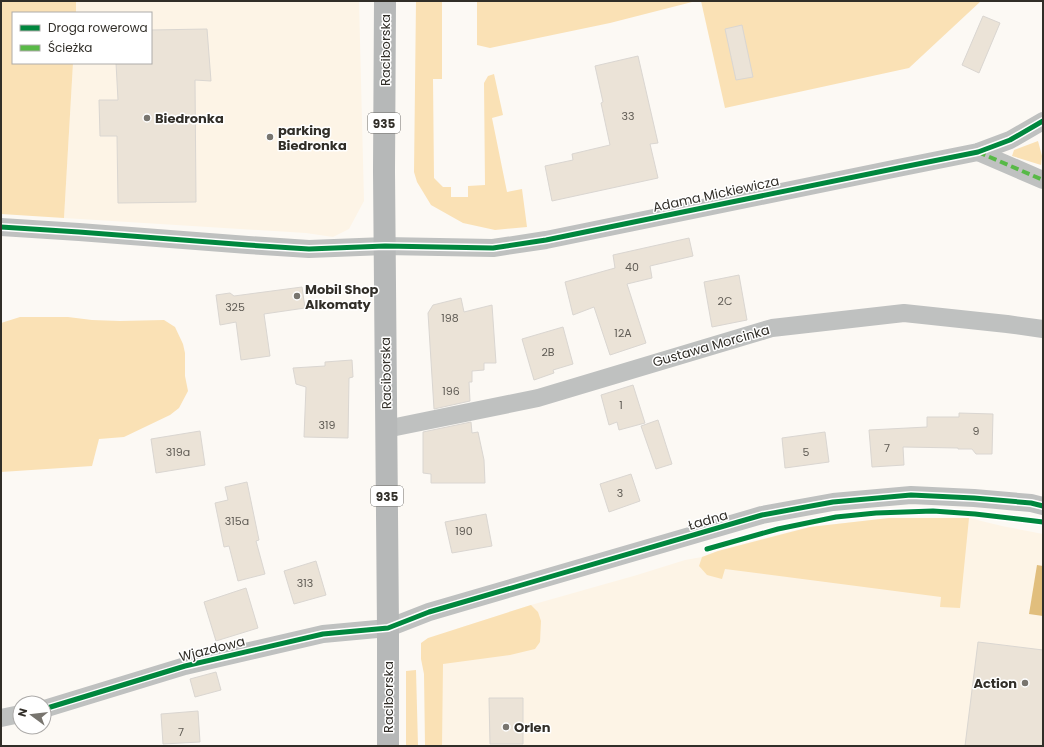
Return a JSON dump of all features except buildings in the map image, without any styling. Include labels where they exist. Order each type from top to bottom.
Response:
[{"type":"main road","name":"Raciborska","points":[[385,1],[384,164],[388,746]]},
{"type":"street","name":"Adama Mickiewicza","points":[[1,227],[309,249],[385,246],[492,248],[546,240],[978,152],[1010,140],[1043,121]]},
{"type":"street","points":[[978,152],[1043,180]]},
{"type":"street","name":"Gustawa Morcinka","points":[[386,429],[538,398],[772,328],[904,313],[1043,329]]},
{"type":"street","name":"Ładna","points":[[388,628],[429,612],[762,516],[833,502],[912,495],[974,498],[1031,503],[1043,506]]},
{"type":"street","name":"Wjazdowa","points":[[52,706],[185,666],[323,634],[388,628]]},
{"type":"street","points":[[1,718],[12,716]]},
{"type":"shaded area","points":[[1,1],[76,1],[76,12],[12,12],[12,64],[73,64],[64,218],[1,214]]},
{"type":"shaded area","points":[[76,1],[359,1],[364,201],[349,229],[333,237],[306,233],[64,218],[73,64],[152,64],[152,12],[76,12]]},
{"type":"shaded area","points":[[416,1],[442,1],[442,79],[433,79],[434,178],[443,187],[451,187],[451,197],[468,197],[468,186],[485,185],[484,83],[488,76],[494,74],[503,115],[492,118],[507,192],[522,189],[527,227],[495,230],[463,223],[431,205],[417,182],[414,172]]},
{"type":"shaded area","points":[[477,1],[696,1],[610,23],[490,48],[477,45]]},
{"type":"shaded area","points":[[701,1],[981,1],[909,68],[725,108]]},
{"type":"shaded area","points":[[1038,141],[1042,156],[1041,165],[1012,156],[1014,150]]},
{"type":"shaded area","points":[[20,317],[68,317],[120,321],[164,320],[175,327],[183,344],[185,353],[185,376],[188,391],[179,408],[170,415],[124,437],[99,439],[92,466],[1,472],[1,323]]},
{"type":"shaded area","points":[[889,518],[969,518],[1043,534],[1043,746],[429,746],[430,657],[456,629],[531,605],[777,535],[810,527]]},
{"type":"shaded area","points":[[889,518],[969,518],[960,608],[940,607],[941,597],[725,569],[722,579],[707,575],[699,566],[702,557],[718,551],[810,527]]},
{"type":"shaded area","points":[[1037,565],[1043,566],[1043,616],[1029,614]]},
{"type":"shaded area","points":[[531,605],[538,612],[541,621],[540,642],[535,649],[510,655],[443,664],[442,746],[425,746],[424,674],[421,659],[421,643],[428,638]]},
{"type":"shaded area","points":[[416,670],[418,746],[406,746],[406,671]]},
{"type":"marked path","points":[[978,152],[1043,180]]},
{"type":"cycle path","points":[[1,227],[309,249],[385,246],[493,248],[546,240],[978,152],[1010,140],[1043,121]]},
{"type":"cycle path","points":[[52,707],[185,666],[323,634],[388,628],[429,612],[762,515],[833,502],[911,495],[974,498],[1031,503],[1043,506]]},
{"type":"cycle path","points":[[707,549],[778,529],[836,517],[876,513],[933,511],[1043,522]]},
{"type":"place","name":"Biedronka","points":[[147,118]]},
{"type":"place","name":"parking Biedronka","points":[[270,137]]},
{"type":"place","name":"Mobil Shop Alkomaty","points":[[297,296]]},
{"type":"place","name":"Action","points":[[1025,683]]},
{"type":"place","name":"Orlen","points":[[506,727]]}]
